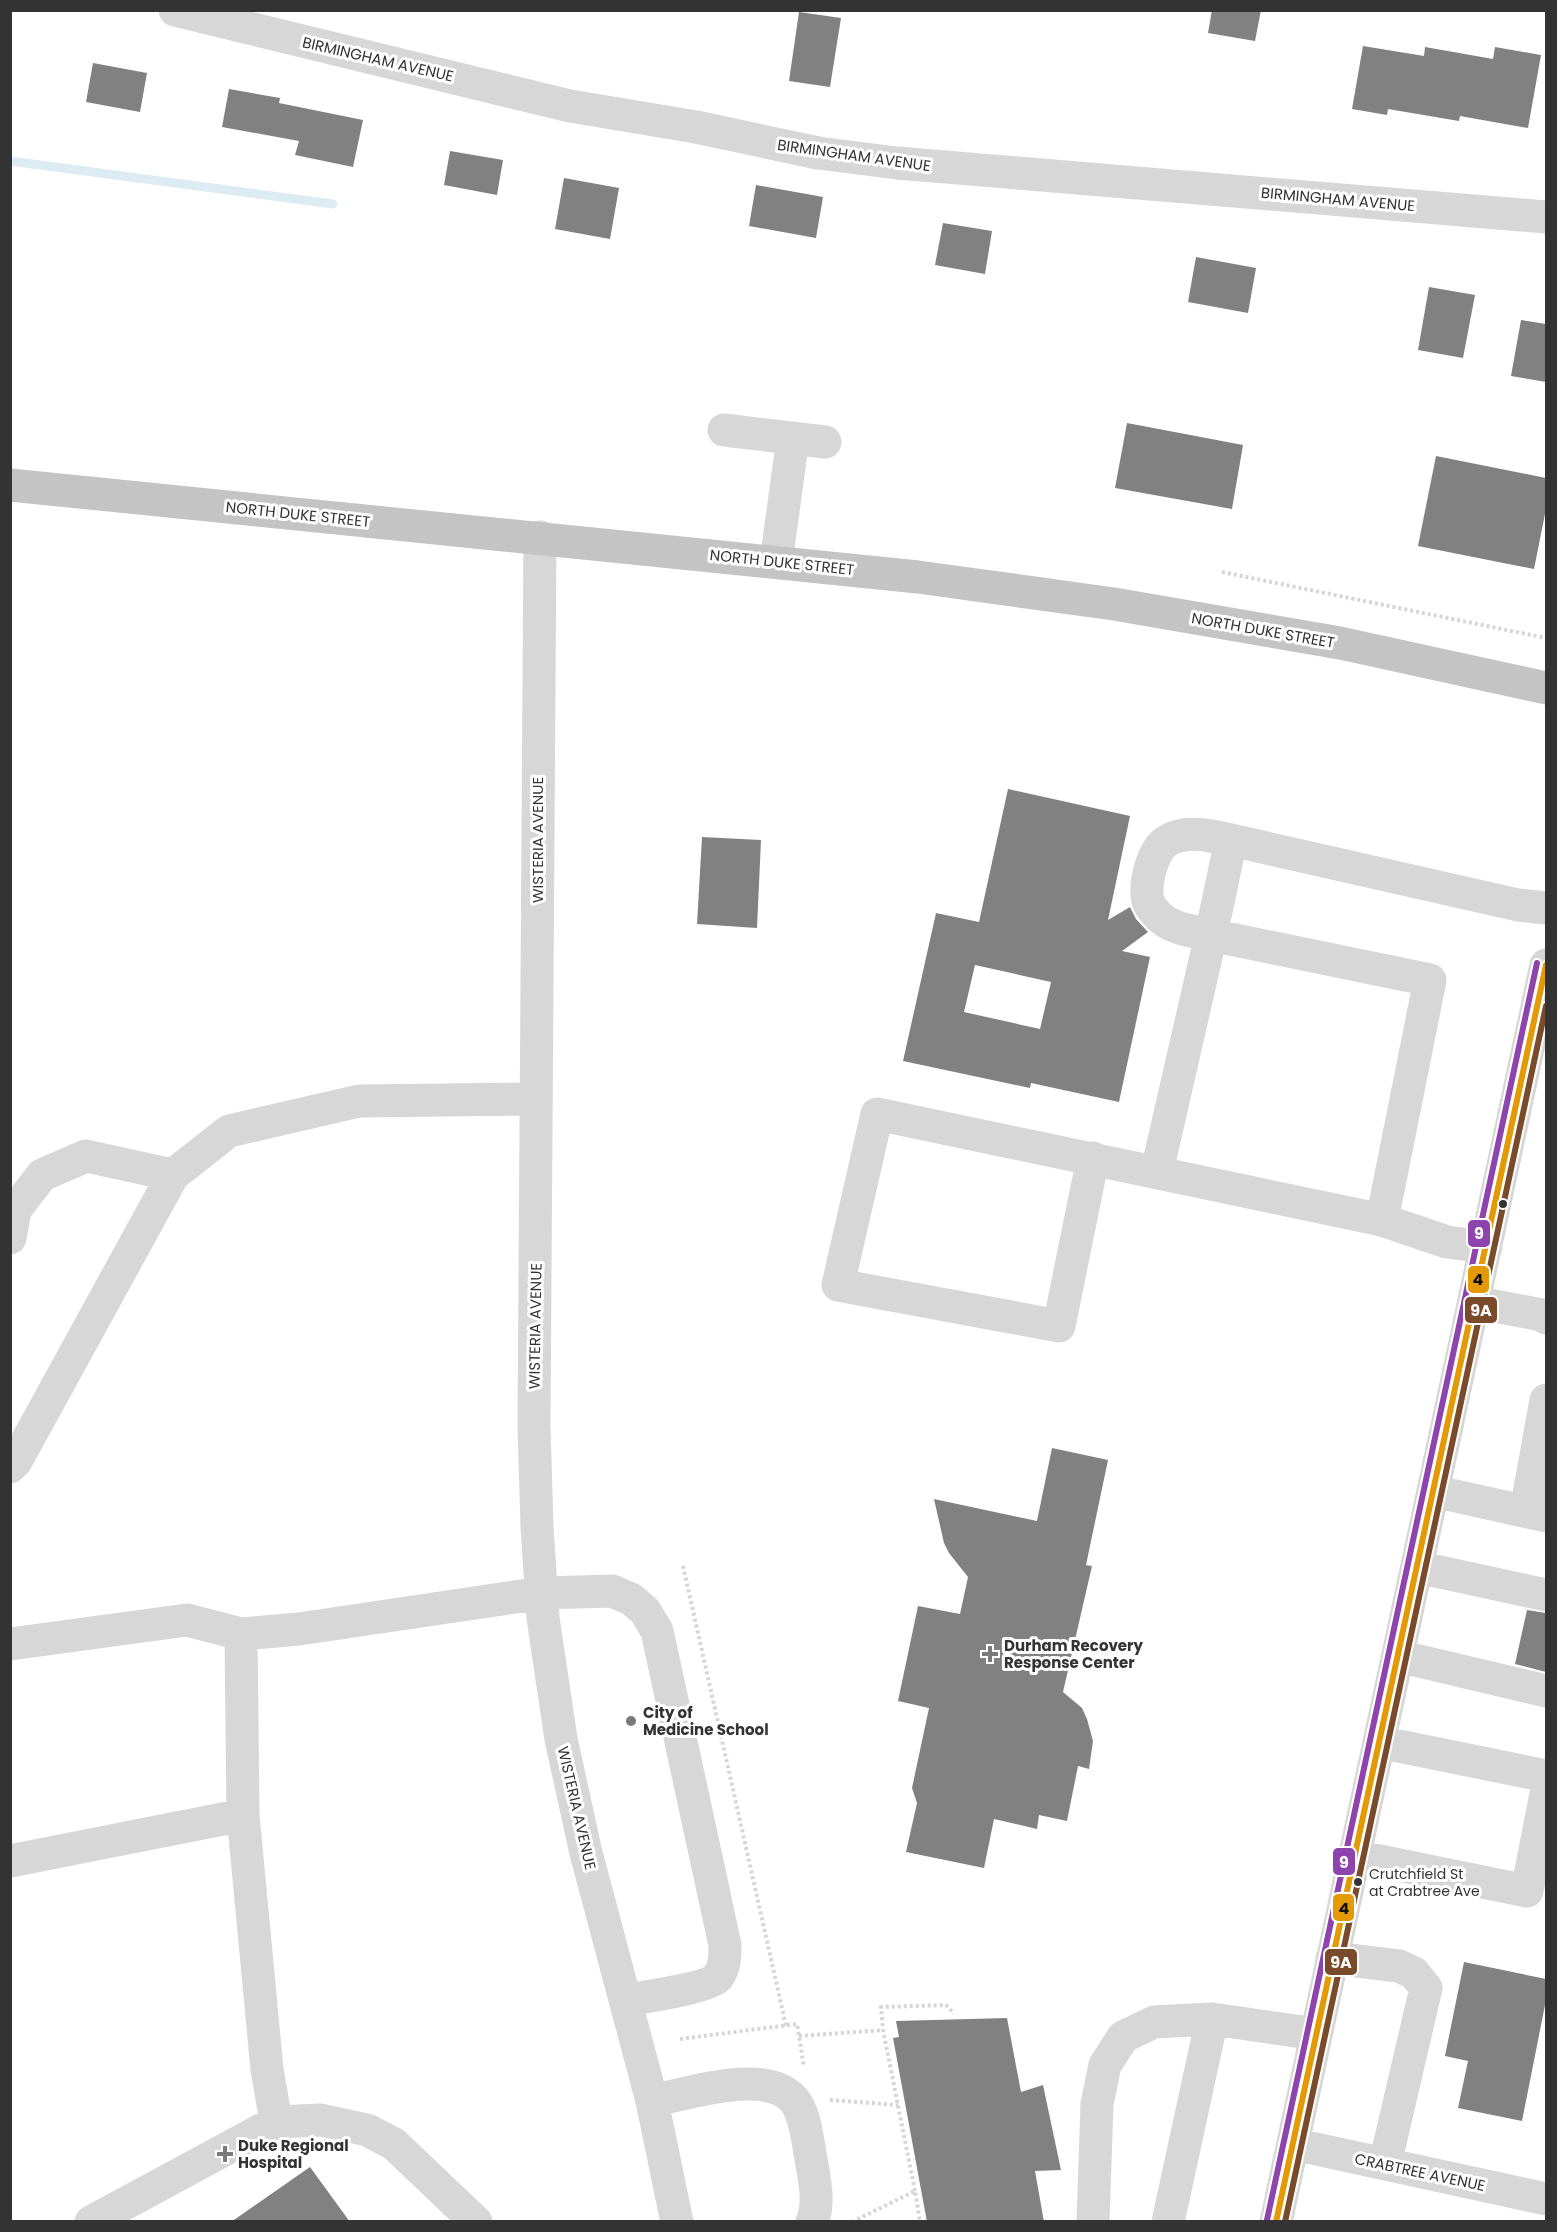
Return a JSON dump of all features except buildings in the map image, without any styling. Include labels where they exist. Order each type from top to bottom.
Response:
[{"type":"highway","name":"NORTH DUKE STREET","points":[[10,485],[918,576],[1114,604],[1340,643],[1546,688]]},
{"type":"street","name":"BIRMINGHAM AVENUE","points":[[175,10],[570,106],[696,127],[818,153],[909,164],[1546,217]]},
{"type":"street","points":[[724,430],[825,442]]},
{"type":"street","points":[[776,562],[793,438]]},
{"type":"street","name":"WISTERIA AVENUE","points":[[540,537],[534,1426],[537,1527],[542,1593],[561,1739],[589,1865],[652,2101],[677,2222]]},
{"type":"street","points":[[1382,1220],[1430,980],[1179,928],[1161,918],[1148,902],[1148,877],[1155,854],[1166,841],[1183,835],[1206,835],[1518,905],[1546,908]]},
{"type":"street","points":[[1157,1172],[1231,840]]},
{"type":"street","points":[[1276,2222],[1546,965]]},
{"type":"street","points":[[10,1467],[22,1450],[173,1175],[229,1131],[359,1101],[536,1099]]},
{"type":"street","points":[[1093,1158],[1059,1326],[838,1285],[877,1114],[1093,1158],[1382,1220],[1447,1242],[1486,1247]]},
{"type":"street","points":[[10,1238],[15,1210],[42,1175],[86,1156],[173,1175]]},
{"type":"street","points":[[1474,1302],[1542,1315],[1546,1318]]},
{"type":"street","points":[[1433,1491],[1536,1514],[1546,1400]]},
{"type":"street","points":[[1417,1567],[1546,1595]]},
{"type":"street","points":[[10,1644],[187,1620],[241,1634],[299,1629],[542,1593],[612,1591],[631,1599],[645,1611],[657,1631],[725,1945],[724,1964],[717,1978],[698,1986],[626,2000]]},
{"type":"street","points":[[241,1634],[243,1815],[267,2069],[276,2122]]},
{"type":"street","points":[[1398,1656],[1546,1691]]},
{"type":"street","points":[[1379,1742],[1546,1776]]},
{"type":"street","points":[[1354,1856],[1527,1891],[1546,1794]]},
{"type":"street","points":[[10,1861],[243,1815]]},
{"type":"street","points":[[1332,1958],[1399,1966],[1414,1973],[1426,1988],[1385,2164]]},
{"type":"street","points":[[1093,2222],[1097,2104],[1105,2065],[1123,2037],[1154,2022],[1212,2019],[1316,2034]]},
{"type":"street","points":[[1168,2222],[1212,2019]]},
{"type":"street","points":[[652,2101],[751,2083],[782,2091],[794,2099],[804,2124],[812,2171],[815,2205],[812,2222]]},
{"type":"street","points":[[91,2222],[276,2122],[321,2120],[368,2130],[394,2144],[473,2221]]},
{"type":"street","name":"CRABTREE AVENUE","points":[[1293,2145],[1546,2199]]},
{"type":"path","points":[[1222,572],[1546,638]]},
{"type":"path","points":[[683,1566],[786,2026]]},
{"type":"path","points":[[920,2222],[880,2007],[945,2005],[954,2014]]},
{"type":"path","points":[[799,2036],[883,2030]]},
{"type":"path","points":[[825,2099],[898,2105]]},
{"type":"path","points":[[852,2222],[915,2190]]},
{"type":"waterway","points":[[10,161],[333,204]]},
{"type":"transit line","name":"9","points":[[1267,2220],[1537,963]]},
{"type":"transit line","name":"4","points":[[1276,2222],[1546,965]]},
{"type":"transit line","name":"9A","points":[[1285,2222],[1546,1006]]},
{"type":"place","name":"Durham Recovery Response Center","points":[[990,1654]]},
{"type":"place","name":"City of Medicine School","points":[[631,1721]]},
{"type":"place","name":"Crutchfield St at Crabtree Ave","points":[[1358,1882]]},
{"type":"place","name":"Duke Regional Hospital","points":[[225,2154]]}]
